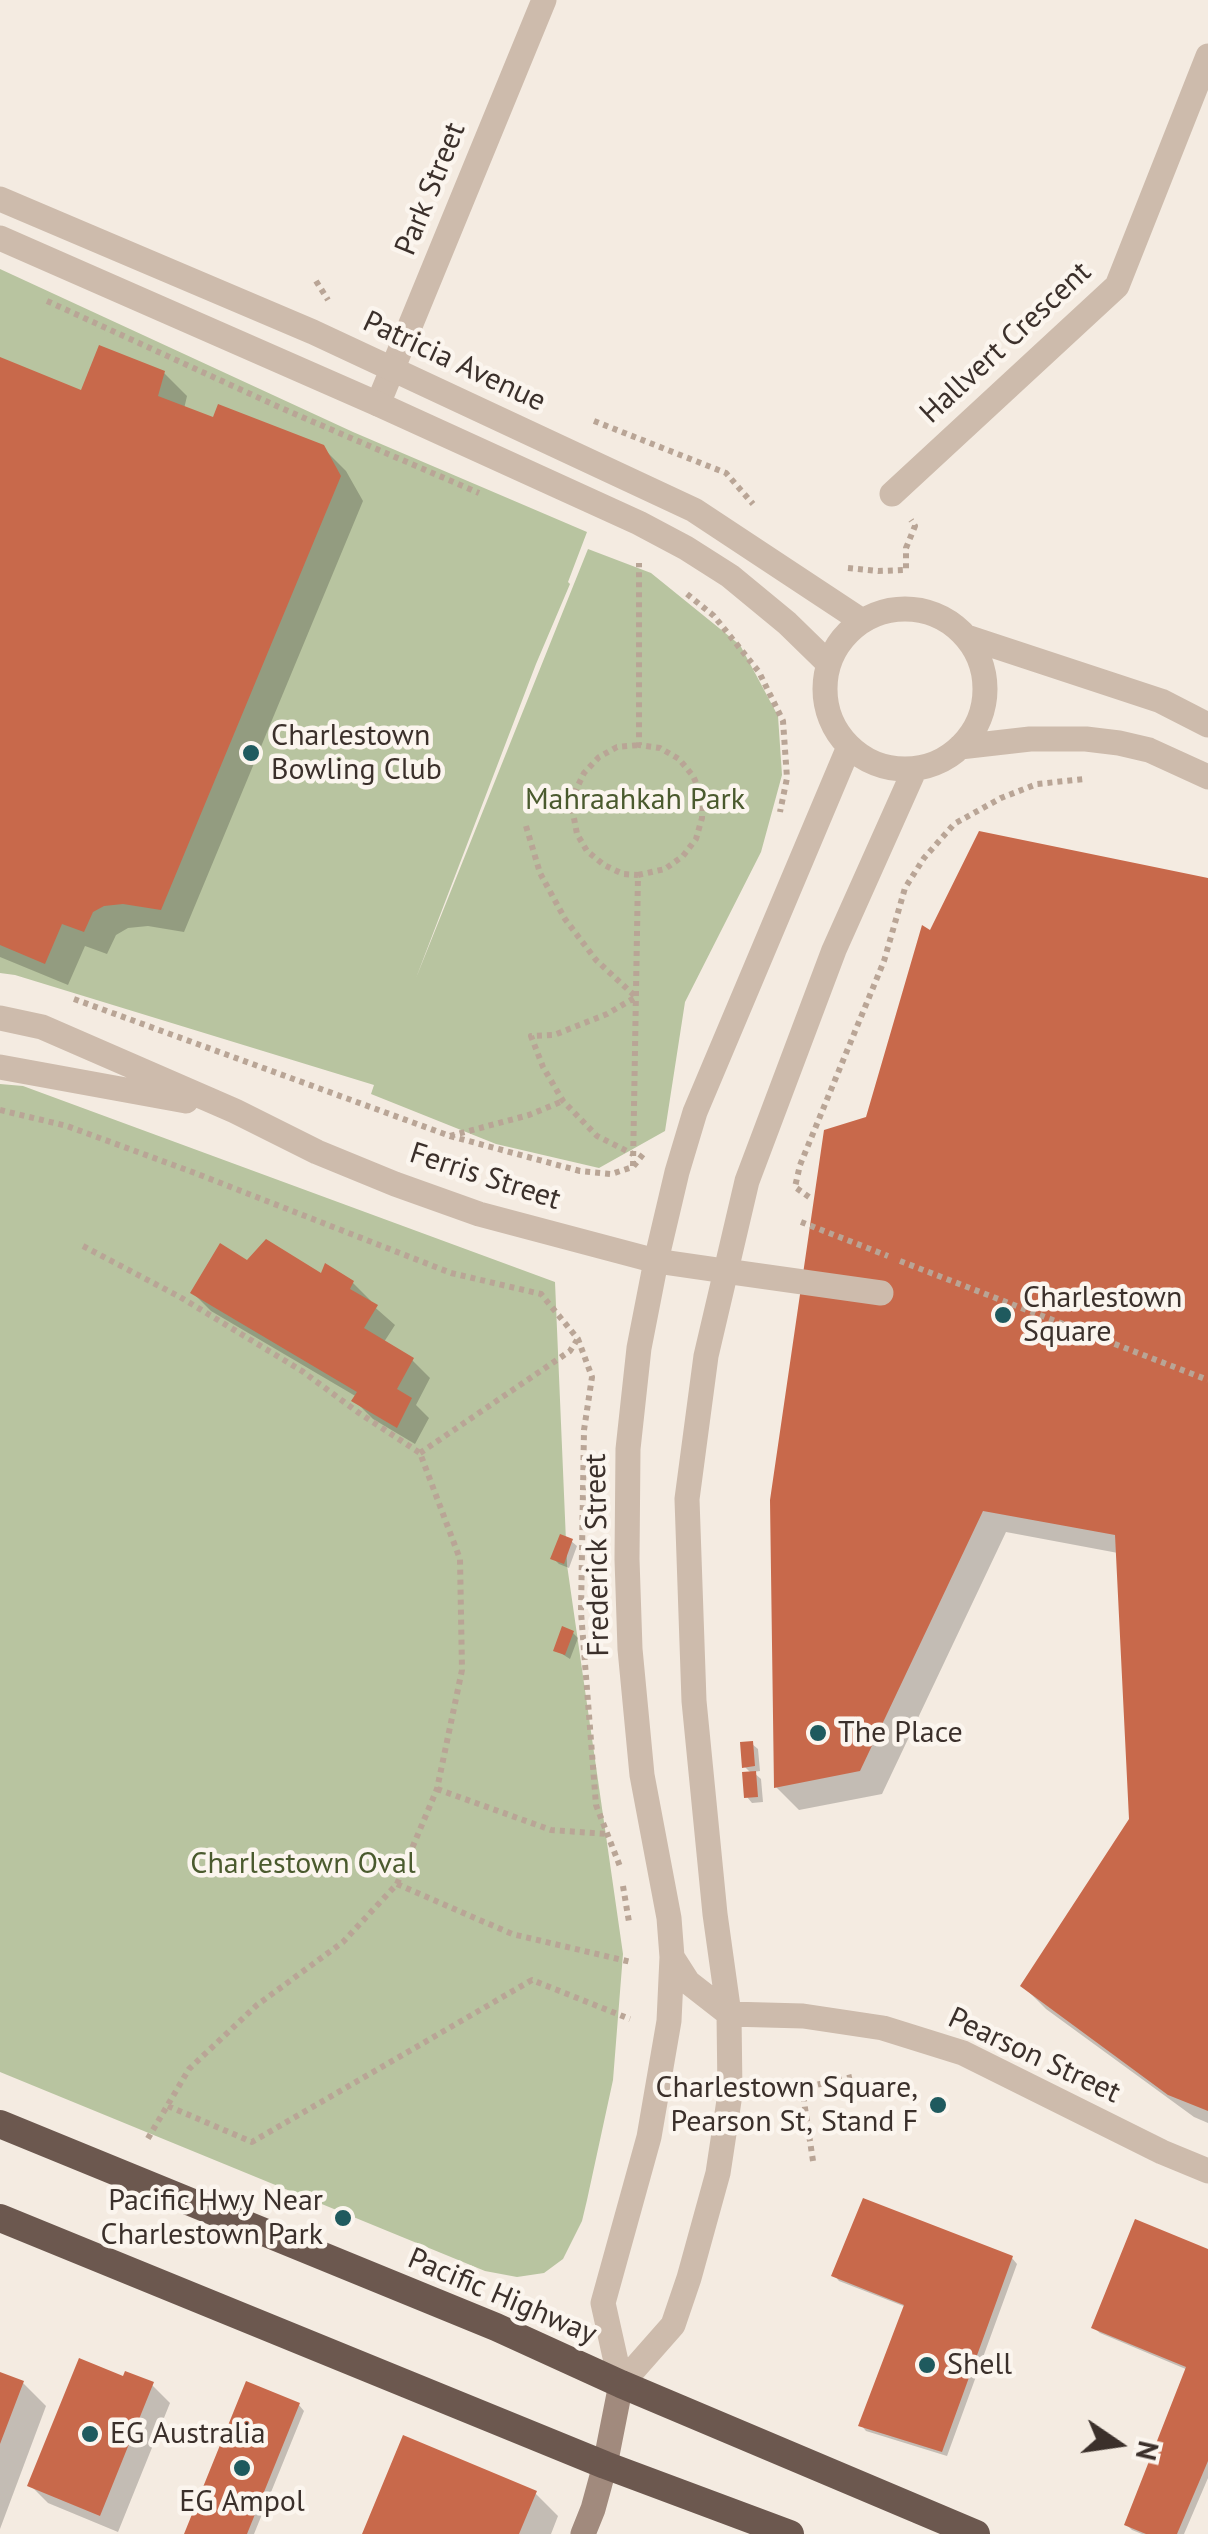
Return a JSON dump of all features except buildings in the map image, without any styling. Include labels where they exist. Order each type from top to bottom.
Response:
[{"type":"highway","name":"Pacific Highway","points":[[0,2124],[496,2328],[976,2534]]},
{"type":"highway","points":[[0,2218],[605,2465],[790,2534]]},
{"type":"main road","name":"Frederick Street","points":[[583,2534],[605,2465],[621,2384]]},
{"type":"street","name":"Park Street","points":[[378,404],[544,0]]},
{"type":"street","name":"Hallvert Crescent","points":[[892,494],[1117,286],[1208,56]]},
{"type":"street","name":"Patricia Avenue","points":[[0,199],[392,368],[694,510],[862,620]]},
{"type":"street","points":[[0,238],[639,522],[730,576],[827,662]]},
{"type":"street","points":[[967,637],[981,664],[986,694],[975,730],[950,758],[914,771],[881,765],[848,749],[827,715],[827,662],[862,620],[887,610],[915,609],[943,618],[967,637],[1161,701],[1208,725]]},
{"type":"street","points":[[960,747],[1030,738],[1086,739],[1149,750],[1208,777]]},
{"type":"street","name":"Frederick Street","points":[[621,2384],[603,2303],[650,2137],[668,2022],[672,1956],[669,1918],[642,1774],[630,1649],[628,1449],[639,1348],[677,1172],[695,1112],[848,749]]},
{"type":"street","points":[[621,2384],[673,2325],[718,2173],[730,2094],[729,2014],[694,1701],[687,1498],[706,1356],[748,1181],[834,950],[914,771]]},
{"type":"street","name":"Ferris Street","points":[[0,1018],[42,1027],[235,1111],[318,1152],[480,1214],[656,1261],[881,1293]]},
{"type":"street","name":"Ferris Street","points":[[0,1067],[235,1111]]},
{"type":"street","points":[[672,1956],[688,1982],[729,2014]]},
{"type":"street","name":"Pearson Street","points":[[729,2014],[803,2016],[884,2028],[962,2053],[1208,2171]]},
{"type":"path","points":[[43,299],[264,401],[492,498]]},
{"type":"path","points":[[892,494],[916,526],[906,548],[906,570]]},
{"type":"path","points":[[625,554],[652,570]]},
{"type":"path","points":[[638,744],[639,562]]},
{"type":"path","points":[[676,585],[714,616],[759,672],[782,721],[787,778],[778,828]]},
{"type":"path","points":[[638,744],[660,748],[679,759],[694,776],[702,796],[702,818],[696,839],[683,856],[665,869],[638,874],[623,874],[604,866],[588,852],[577,834],[573,813],[584,773],[598,757],[618,747],[638,744]]},
{"type":"path","points":[[809,1198],[794,1187],[800,1165],[884,961],[905,888],[924,858],[954,824],[1001,798],[1037,784],[1084,778]]},
{"type":"path","points":[[526,826],[540,873],[565,919],[596,960],[636,997]]},
{"type":"path","points":[[633,1167],[638,874]]},
{"type":"path","points":[[633,1154],[597,1136],[563,1101],[531,1036],[554,1034],[607,1014],[636,997]]},
{"type":"path","points":[[71,998],[450,1136],[580,1172],[611,1174],[633,1167],[651,1136]]},
{"type":"path","points":[[450,1136],[529,1116],[563,1101]]},
{"type":"path","points":[[0,1110],[67,1126],[195,1172],[452,1273],[541,1294],[578,1339],[570,1352],[420,1454]]},
{"type":"path","points":[[801,1222],[1208,1380]]},
{"type":"path","points":[[83,1246],[180,1296],[302,1371],[420,1454],[460,1559],[462,1670],[438,1790],[398,1884],[342,1942],[256,2006],[189,2069],[147,2140]]},
{"type":"path","points":[[438,1790],[551,1830],[608,1834]]},
{"type":"path","points":[[398,1884],[512,1934],[631,1962]]},
{"type":"path","points":[[168,2106],[252,2142],[532,1980],[630,2019]]},
{"type":"path","points":[[814,2162],[802,2088],[852,2077]]},
{"type":"green space","name":"Charlestown Bowling Club","points":[[0,269],[353,432],[587,532],[416,978],[588,549],[651,573],[740,645],[778,716],[782,775],[761,852],[685,1002],[665,1131],[599,1168],[496,1144],[371,1094],[374,1085],[0,973]]},
{"type":"green space","name":"Charlestown Oval","points":[[0,1084],[23,1086],[555,1282],[567,1565],[623,1954],[613,2080],[582,2221],[563,2259],[544,2273],[517,2277],[485,2271],[0,2072]]},
{"type":"place","name":"Charlestown Bowling Club","points":[[251,753]]},
{"type":"place","name":"Charlestown Square","points":[[1003,1315]]},
{"type":"place","name":"The Place","points":[[818,1733]]},
{"type":"place","name":"Charlestown Square, Pearson St, Stand F","points":[[938,2105]]},
{"type":"place","name":"Pacific Hwy Near Charlestown Park","points":[[343,2218]]},
{"type":"place","name":"Shell","points":[[927,2365]]},
{"type":"place","name":"EG Australia","points":[[90,2434]]},
{"type":"place","name":"EG Ampol","points":[[242,2468]]},
{"type":"park label","name":"Mahraahkah Park","points":[[635,800]]}]
